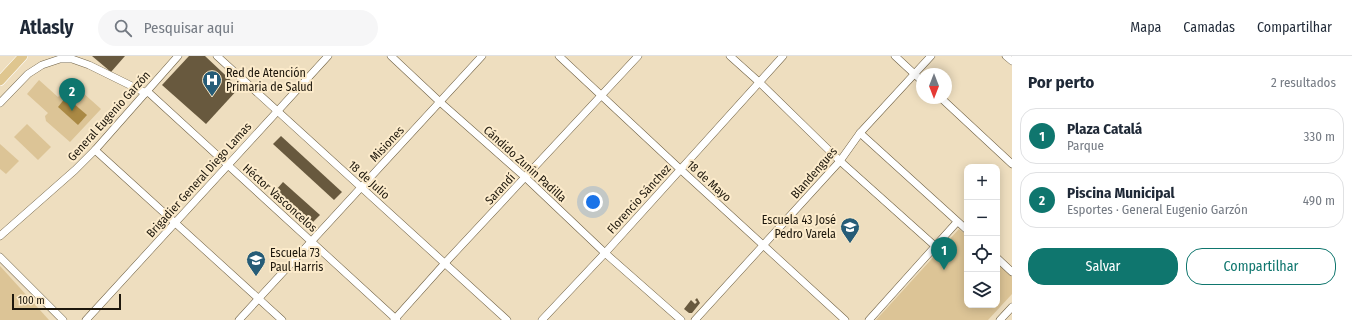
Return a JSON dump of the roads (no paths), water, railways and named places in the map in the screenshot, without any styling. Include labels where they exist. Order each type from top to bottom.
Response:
[{"type":"main road","points":[[0,81],[23,56]]},
{"type":"street","name":"General Eugenio Garzón","points":[[0,236],[75,170],[95,150],[178,56]]},
{"type":"street","name":"18 de Julio","points":[[217,56],[507,320]]},
{"type":"street","name":"Brigadier General Diego Lamas","points":[[86,320],[328,56]]},
{"type":"street","name":"Cándido Zunín Padilla","points":[[391,56],[440,102],[526,178],[605,253],[681,320]]},
{"type":"street","name":"Misiones","points":[[239,320],[482,56]]},
{"type":"street","name":"18 de Mayo","points":[[559,56],[845,320]]},
{"type":"street","name":"Sarandí","points":[[396,319],[638,56]]},
{"type":"street","points":[[730,56],[759,82],[840,161],[935,246]]},
{"type":"street","name":"Florencio Sánchez","points":[[542,320],[605,253],[783,56]]},
{"type":"street","points":[[895,56],[914,74]]},
{"type":"street","name":"Blandengues","points":[[695,320],[840,161],[860,133],[931,56]]},
{"type":"street","points":[[1006,56],[1012,61]]},
{"type":"street","name":"Héctor Vasconcelos","points":[[0,103],[28,74],[42,65],[60,59],[72,59],[89,65],[147,92],[396,319]]},
{"type":"street","points":[[947,104],[1012,164]]},
{"type":"street","points":[[860,133],[964,227]]},
{"type":"street","points":[[95,150],[282,320]]},
{"type":"street","points":[[869,320],[958,222]]},
{"type":"street","points":[[0,258],[62,320]]},
{"type":"street","points":[[1000,261],[1012,272]]},
{"type":"street","points":[[1000,320],[1012,307]]},
{"type":"place","name":"Red de Atención Primaria de Salud","points":[[212,97]]},
{"type":"place","name":"Piscina Municipal","points":[[72,111]]},
{"type":"place","name":"Escuela 43 José Pedro Varela","points":[[850,244]]},
{"type":"place","name":"Plaza Catalá","points":[[944,270]]},
{"type":"place","name":"Escuela 73 Paul Harris","points":[[256,277]]}]
